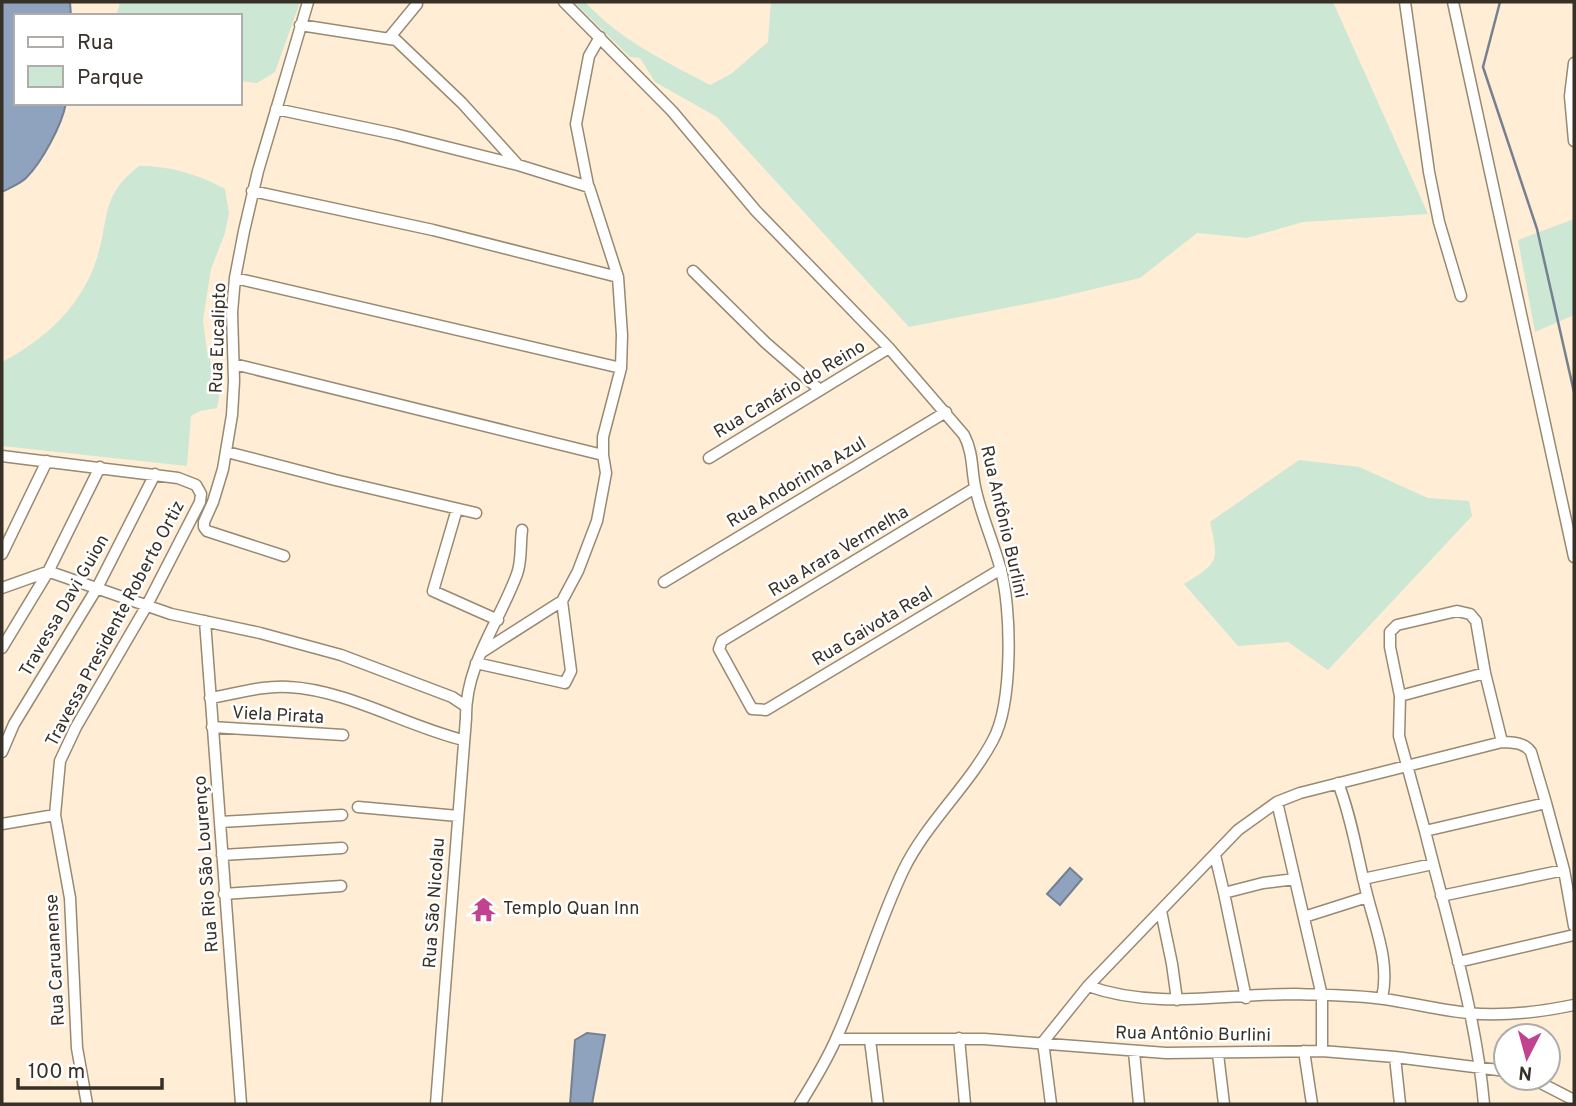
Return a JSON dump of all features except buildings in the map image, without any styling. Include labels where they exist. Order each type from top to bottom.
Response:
[{"type":"street","points":[[308,2],[300,25],[396,40],[462,103],[518,165]]},
{"type":"street","name":"Rua Antônio Burlini","points":[[564,2],[672,111],[788,246],[889,348],[964,435],[970,446],[975,488],[1006,591],[1005,700],[993,740],[927,831],[905,867],[888,903],[836,1039],[800,1104]]},
{"type":"street","points":[[1405,2],[1429,172],[1439,222],[1461,296]]},
{"type":"street","points":[[1453,2],[1574,557]]},
{"type":"street","points":[[389,38],[417,4]]},
{"type":"street","name":"Rua Eucalipto","points":[[284,556],[208,531],[204,522],[217,490],[227,452],[234,381],[232,312],[235,278],[253,191],[300,25]]},
{"type":"street","points":[[482,652],[562,601],[578,571],[597,521],[606,472],[603,437],[621,368],[621,308],[618,277],[588,185],[576,124],[589,56],[600,37]]},
{"type":"street","points":[[1574,63],[1574,141]]},
{"type":"street","points":[[276,110],[395,134],[588,185]]},
{"type":"street","points":[[253,191],[433,230],[618,277]]},
{"type":"street","points":[[693,271],[766,343],[820,390]]},
{"type":"street","points":[[235,278],[621,368]]},
{"type":"street","name":"Rua Canário do Reino","points":[[709,458],[889,348]]},
{"type":"street","points":[[234,364],[603,455]]},
{"type":"street","name":"Rua Andorinha Azul","points":[[664,582],[946,412]]},
{"type":"street","points":[[227,452],[476,513]]},
{"type":"street","points":[[2,456],[155,474],[189,481],[201,493],[217,490]]},
{"type":"street","points":[[2,554],[47,461]]},
{"type":"street","points":[[2,648],[48,572],[100,467]]},
{"type":"street","name":"Travessa Davi Guion","points":[[2,752],[14,724],[97,588],[155,474]]},
{"type":"street","name":"Rua Arara Vermelha","points":[[761,712],[752,709],[719,649],[721,643],[975,488]]},
{"type":"street","name":"Travessa Presidente Roberto Ortiz","points":[[55,815],[57,777],[65,747],[146,607],[201,493]]},
{"type":"street","points":[[457,509],[433,589],[436,593],[498,620]]},
{"type":"street","points":[[482,652],[518,571],[522,530]]},
{"type":"street","name":"Rua Gaivota Real","points":[[761,712],[1001,569]]},
{"type":"street","points":[[2,588],[48,572],[146,607],[341,655],[452,696],[464,705]]},
{"type":"street","points":[[475,663],[565,683],[571,671],[562,601]]},
{"type":"street","points":[[1484,1104],[1481,1069],[1458,962],[1409,765],[1399,736],[1400,696],[1390,647],[1390,632],[1397,625],[1457,611],[1470,614],[1476,621],[1502,743]]},
{"type":"street","name":"Rua Rio São Lourenço","points":[[205,621],[241,1104]]},
{"type":"street","name":"Rua São Nicolau","points":[[436,1104],[464,705],[475,663],[482,652]]},
{"type":"street","points":[[1400,696],[1485,673]]},
{"type":"street","points":[[210,698],[279,687],[296,688],[342,698],[416,726],[463,740]]},
{"type":"street","name":"Viela Pirata","points":[[212,727],[343,735]]},
{"type":"street","points":[[1051,1104],[1043,1042],[1088,986],[1238,830],[1277,802],[1300,793],[1502,743],[1527,746],[1534,757],[1564,870],[1574,926]]},
{"type":"street","points":[[1338,783],[1349,813],[1367,897],[1379,935],[1385,985],[1382,998]]},
{"type":"street","points":[[1277,802],[1322,996],[1322,1051]]},
{"type":"street","points":[[1425,831],[1546,803]]},
{"type":"street","points":[[358,807],[458,816]]},
{"type":"street","points":[[2,821],[55,815]]},
{"type":"street","name":"Rua Caruanense","points":[[55,815],[70,898],[77,1048],[87,1104]]},
{"type":"street","points":[[220,822],[342,815]]},
{"type":"street","points":[[222,855],[342,848]]},
{"type":"street","points":[[1215,855],[1246,998]]},
{"type":"street","points":[[1363,879],[1433,864]]},
{"type":"street","points":[[1441,896],[1564,870]]},
{"type":"street","points":[[1224,893],[1263,883],[1295,879]]},
{"type":"street","points":[[225,894],[341,886]]},
{"type":"street","points":[[1304,917],[1367,897]]},
{"type":"street","points":[[1161,911],[1177,1000]]},
{"type":"street","points":[[1458,962],[1574,935]]},
{"type":"street","points":[[1088,986],[1109,993],[1177,1000],[1293,994],[1382,998],[1469,1014],[1544,1012],[1574,1005]]},
{"type":"street","points":[[959,1038],[965,1104]]},
{"type":"street","name":"Rua Antônio Burlini","points":[[836,1039],[959,1038],[1043,1042],[1134,1052],[1218,1054],[1322,1051],[1492,1070]]},
{"type":"street","points":[[870,1040],[878,1104]]},
{"type":"street","points":[[1304,1051],[1312,1104]]},
{"type":"street","points":[[1134,1052],[1139,1104]]},
{"type":"street","points":[[1218,1054],[1224,1104]]},
{"type":"street","points":[[1395,1057],[1400,1104]]},
{"type":"green space","points":[[120,2],[300,2],[275,72],[257,83],[242,81],[242,14],[117,14]]},
{"type":"green space","points":[[574,2],[585,2],[628,39],[710,85],[731,74],[768,42],[771,2],[1333,2],[1428,214],[1303,222],[1247,238],[1197,233],[1140,278],[1056,298],[909,327],[717,117],[655,82],[640,58],[630,57]]},
{"type":"green space","points":[[139,166],[184,172],[225,189],[229,213],[225,233],[211,269],[203,320],[207,351],[220,392],[217,408],[200,411],[191,416],[187,466],[2,446],[2,362],[46,333],[80,294],[96,261],[108,210],[117,188]]},
{"type":"green space","points":[[1574,219],[1574,315],[1535,332],[1518,240]]},
{"type":"green space","points":[[1299,460],[1359,467],[1428,498],[1469,501],[1472,516],[1328,670],[1288,642],[1238,646],[1184,584],[1204,571],[1214,560],[1215,545],[1210,522]]},
{"type":"water","points":[[2,2],[70,2],[71,14],[14,14],[14,105],[66,105],[56,132],[38,163],[24,180],[2,192]]},
{"type":"water","points":[[1070,868],[1082,879],[1060,905],[1047,894]]},
{"type":"water","points":[[587,1033],[605,1035],[592,1104],[570,1104],[575,1040]]},
{"type":"waterway","points":[[1500,2],[1483,67],[1537,229],[1574,392]]},
{"type":"place","name":"Templo Quan Inn","points":[[483,909]]}]
